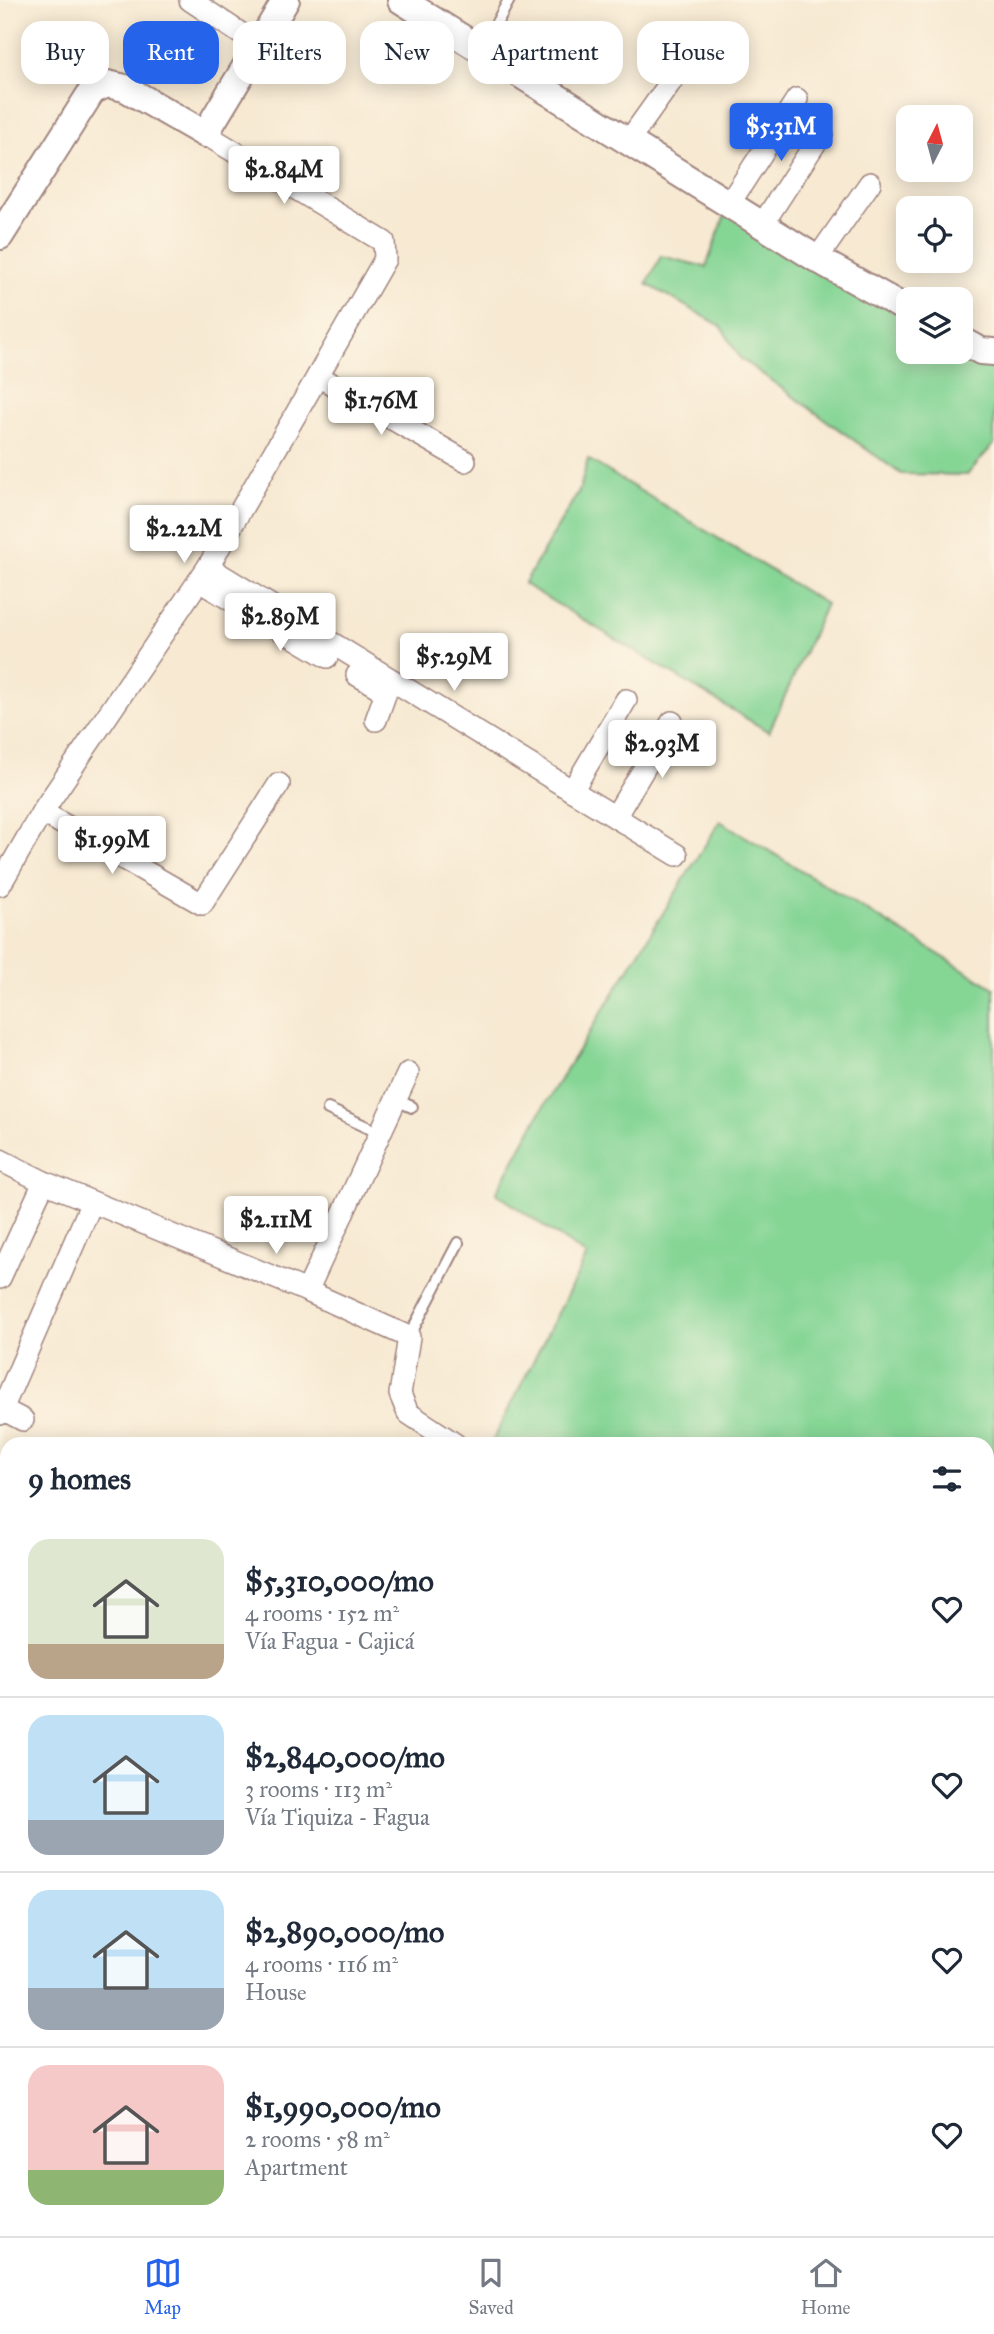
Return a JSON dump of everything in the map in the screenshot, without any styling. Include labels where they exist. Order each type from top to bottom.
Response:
[{"type":"street","points":[[190,0],[233,28]]},
{"type":"street","points":[[273,21],[286,0]]},
{"type":"street","points":[[401,0],[468,42]]},
{"type":"street","points":[[0,236],[92,91],[107,84],[125,88],[384,243],[385,259],[204,574],[42,812],[0,885]]},
{"type":"street","points":[[205,134],[235,84]]},
{"type":"street","points":[[535,84],[817,259],[896,303]]},
{"type":"street","points":[[628,142],[669,84]]},
{"type":"street","points":[[729,204],[797,99]]},
{"type":"street","points":[[762,225],[822,133]]},
{"type":"street","points":[[817,259],[870,183]]},
{"type":"street","points":[[973,347],[981,351],[994,352]]},
{"type":"street","points":[[318,376],[465,461]]},
{"type":"street","points":[[204,574],[378,687],[385,695],[376,720]]},
{"type":"street","points":[[204,574],[677,855]]},
{"type":"street","points":[[572,791],[626,700]]},
{"type":"street","points":[[615,817],[672,722]]},
{"type":"street","points":[[42,812],[202,904],[279,784]]},
{"type":"street","points":[[307,1291],[380,1133],[404,1103],[408,1073]]},
{"type":"street","points":[[0,1160],[44,1182],[307,1291],[409,1337],[400,1394],[408,1413],[444,1437]]},
{"type":"street","points":[[0,1278],[44,1182]]},
{"type":"street","points":[[23,1420],[1,1412],[92,1202]]},
{"type":"lane","points":[[498,21],[509,0]]},
{"type":"lane","points":[[328,1109],[380,1133]]},
{"type":"lane","points":[[409,1337],[458,1243]]},
{"type":"green space","points":[[729,204],[896,303],[896,364],[973,364],[973,352],[994,352],[994,444],[967,475],[901,474],[740,358],[721,326],[647,284],[661,256],[706,267]]},
{"type":"green space","points":[[588,459],[826,604],[769,732],[524,584],[580,489]]},
{"type":"green space","points":[[720,821],[994,988],[994,1437],[495,1437],[587,1256],[496,1193],[545,1104]]}]
